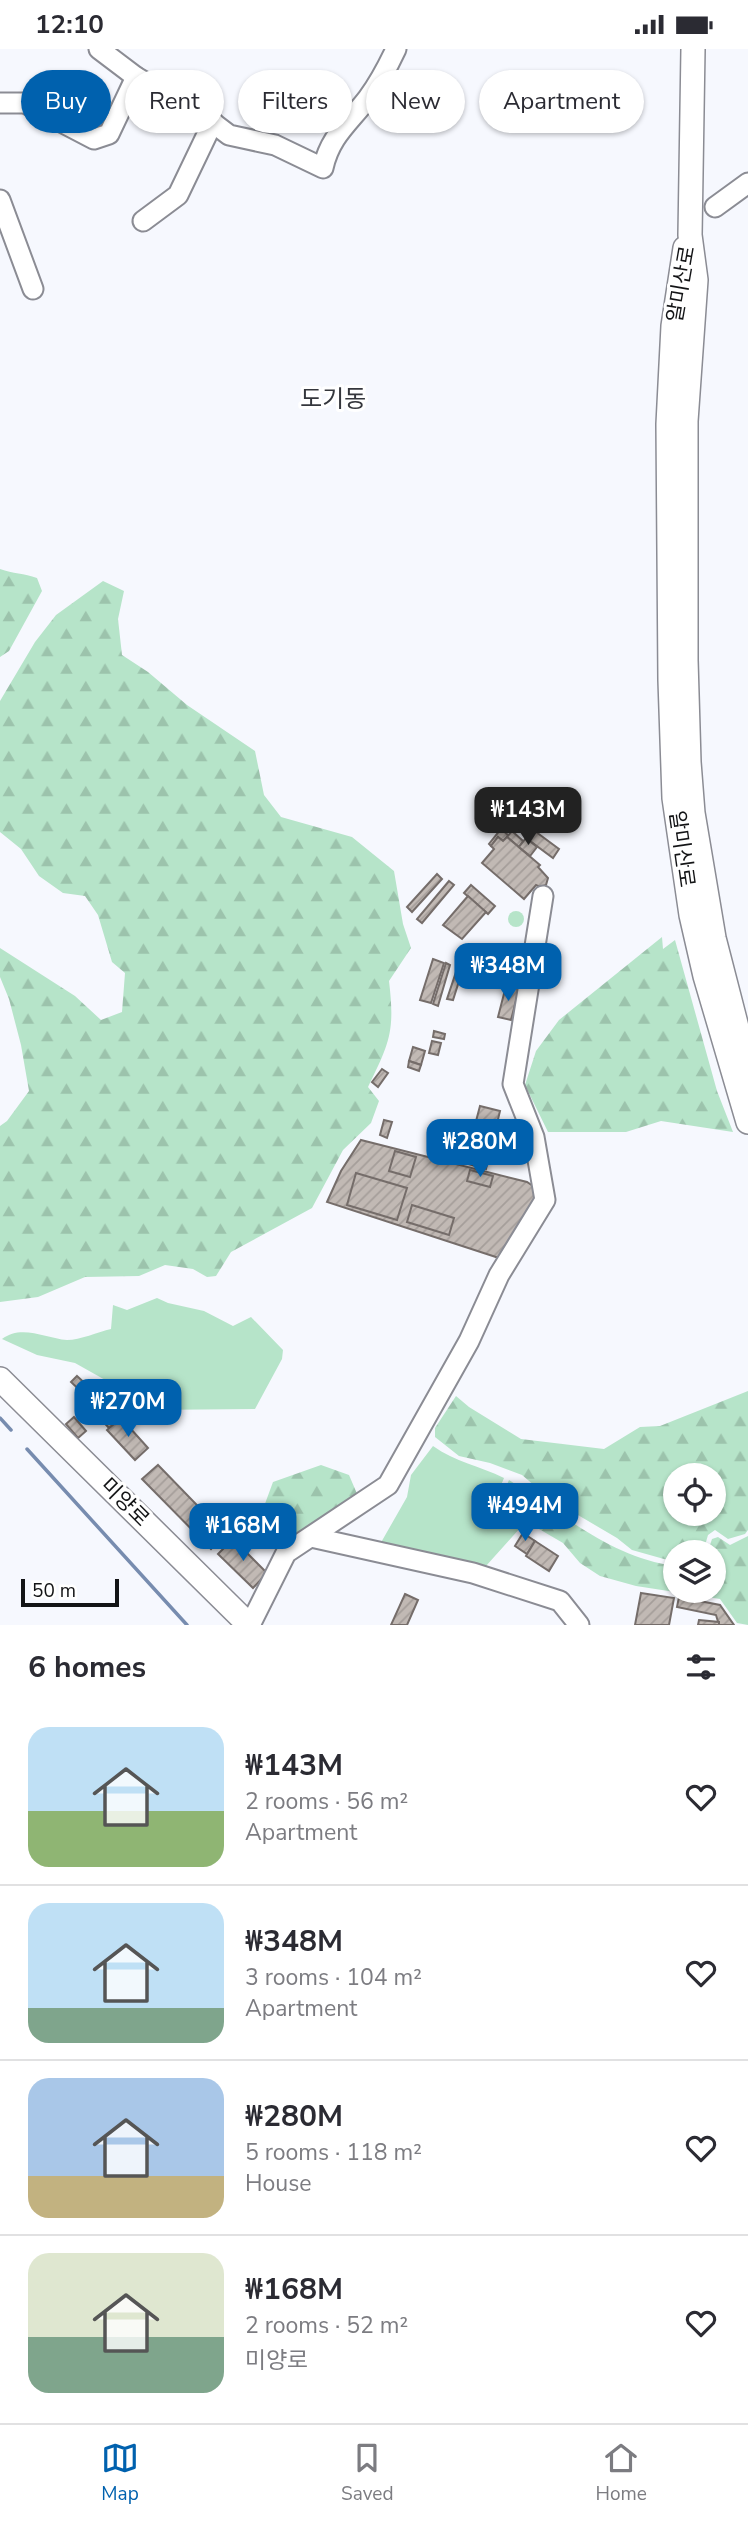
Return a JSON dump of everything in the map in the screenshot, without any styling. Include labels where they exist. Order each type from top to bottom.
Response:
[{"type":"main road","points":[[690,235],[693,49]]},
{"type":"main road","name":"알미산로","points":[[690,235],[696,280],[686,421],[686,660],[689,762],[693,813],[714,938],[748,1070]]},
{"type":"main road","name":"알미산로","points":[[690,235],[682,257],[673,326],[668,424],[670,680],[674,798],[691,915],[709,989],[748,1122]]},
{"type":"main road","name":"미양로","points":[[0,1379],[250,1625]]},
{"type":"street","points":[[99,49],[127,70]]},
{"type":"street","points":[[224,131],[229,135],[275,145],[323,168],[327,149],[345,123],[368,98],[396,49]]},
{"type":"street","points":[[0,103],[25,103],[94,139],[109,134],[125,100]]},
{"type":"street","points":[[143,221],[178,195],[208,133]]},
{"type":"street","points":[[715,207],[748,183]]},
{"type":"street","points":[[0,200],[33,289]]},
{"type":"street","points":[[250,1625],[286,1553],[388,1485],[469,1341],[499,1275],[545,1200],[534,1137],[513,1084],[543,896]]},
{"type":"street","points":[[311,1537],[473,1573],[560,1601],[579,1625]]},
{"type":"green space","points":[[0,569],[37,578],[42,591],[9,651],[0,657]]},
{"type":"green space","points":[[103,581],[124,591],[118,619],[122,655],[148,672],[187,705],[255,751],[264,795],[281,817],[352,837],[394,871],[403,924],[411,948],[389,981],[391,1025],[386,1047],[368,1087],[379,1101],[371,1123],[343,1150],[312,1208],[231,1252],[216,1276],[207,1277],[193,1269],[165,1265],[139,1276],[85,1277],[38,1297],[0,1302],[0,1126],[7,1121],[29,1091],[21,1045],[9,999],[0,977],[0,948],[75,996],[101,1020],[122,1012],[125,973],[112,962],[98,915],[85,896],[63,893],[39,876],[21,849],[0,832],[0,701],[35,642],[56,615]]},
{"type":"green space","points":[[516,911],[524,919],[516,927],[508,919]]},
{"type":"green space","points":[[662,937],[663,949],[675,940],[717,1091],[733,1132],[661,1121],[626,1132],[548,1132],[525,1085],[536,1051],[559,1020]]},
{"type":"green space","points":[[157,1298],[204,1311],[233,1326],[251,1317],[283,1350],[282,1359],[255,1409],[148,1410],[123,1390],[75,1363],[37,1355],[2,1339],[25,1332],[67,1340],[83,1337],[111,1329],[113,1305],[127,1310]]},
{"type":"green space","points":[[748,1391],[748,1530],[745,1534],[728,1539],[715,1530],[708,1535],[707,1540],[663,1540],[663,1559],[632,1550],[617,1538],[549,1498],[522,1475],[490,1463],[459,1456],[435,1437],[435,1428],[456,1396],[521,1439],[604,1449],[640,1427],[660,1426]]},
{"type":"green space","points":[[433,1446],[450,1456],[504,1478],[499,1490],[512,1501],[521,1527],[486,1566],[379,1546],[407,1497],[411,1475]]},
{"type":"green space","points":[[321,1465],[349,1475],[358,1496],[299,1533],[267,1527],[259,1520],[273,1482]]},
{"type":"green space","points":[[509,1480],[608,1544],[629,1554],[663,1564],[663,1590],[600,1576],[580,1563],[563,1543],[527,1522],[516,1496],[505,1489]]},
{"type":"green space","points":[[748,1536],[748,1625],[737,1623],[723,1603],[726,1603],[726,1542],[730,1545]]},
{"type":"building","points":[[501,829],[507,837],[503,841],[498,837],[491,846],[489,844]]},
{"type":"building","points":[[532,829],[559,849],[553,858],[526,838]]},
{"type":"building","points":[[512,831],[523,841],[519,847],[507,837]]},
{"type":"building","points":[[498,837],[503,841],[507,837],[540,865],[538,867],[548,878],[546,885],[536,885],[524,899],[482,863],[494,849],[491,846]]},
{"type":"building","points":[[526,838],[537,847],[530,856],[519,847]]},
{"type":"building","points":[[437,874],[442,879],[412,912],[407,907]]},
{"type":"building","points":[[449,881],[454,885],[422,923],[417,919]]},
{"type":"building","points":[[471,885],[495,906],[488,914],[464,893]]},
{"type":"building","points":[[468,896],[486,912],[462,939],[443,925]]},
{"type":"building","points":[[462,954],[467,956],[453,1000],[447,999]]},
{"type":"building","points":[[433,959],[444,963],[431,1003],[420,1000]]},
{"type":"building","points":[[446,963],[450,965],[438,1006],[433,1004]]},
{"type":"building","points":[[506,986],[519,989],[511,1020],[498,1017]]},
{"type":"building","points":[[434,1031],[445,1034],[444,1039],[433,1037]]},
{"type":"building","points":[[432,1041],[441,1043],[438,1055],[429,1053]]},
{"type":"building","points":[[413,1047],[425,1051],[421,1065],[409,1061]]},
{"type":"building","points":[[409,1061],[421,1065],[419,1071],[408,1067]]},
{"type":"building","points":[[382,1069],[388,1073],[378,1087],[372,1082]]},
{"type":"building","points":[[480,1106],[500,1111],[486,1169],[465,1163]]},
{"type":"building","points":[[384,1120],[392,1122],[387,1138],[380,1135]]},
{"type":"building","points":[[361,1140],[527,1182],[533,1186],[537,1202],[502,1259],[327,1202],[341,1171]]},
{"type":"building","points":[[395,1151],[416,1157],[410,1177],[389,1171]]},
{"type":"building","points":[[470,1170],[493,1176],[490,1187],[467,1181]]},
{"type":"building","points":[[356,1173],[407,1188],[397,1220],[347,1205]]},
{"type":"building","points":[[412,1205],[454,1218],[449,1235],[407,1222]]},
{"type":"building","points":[[77,1376],[90,1388],[84,1394],[71,1382]]},
{"type":"building","points":[[90,1388],[121,1418],[109,1428],[81,1397]]},
{"type":"building","points":[[74,1417],[86,1431],[78,1438],[66,1424]]},
{"type":"building","points":[[121,1418],[148,1448],[135,1460],[107,1430]]},
{"type":"building","points":[[158,1465],[225,1534],[211,1549],[142,1479]]},
{"type":"building","points":[[523,1533],[535,1541],[527,1554],[515,1546]]},
{"type":"building","points":[[233,1539],[267,1573],[253,1588],[218,1554]]},
{"type":"building","points":[[535,1541],[558,1556],[549,1571],[526,1556]]},
{"type":"building","points":[[641,1593],[663,1596],[663,1603],[673,1603],[669,1625],[635,1625]]},
{"type":"building","points":[[405,1594],[418,1600],[407,1625],[391,1625]]},
{"type":"building","points":[[678,1603],[720,1605],[734,1625],[719,1625],[716,1615],[677,1607]]},
{"type":"building","points":[[699,1620],[719,1622],[719,1625],[698,1625]]},
{"type":"waterway","points":[[0,1418],[11,1430]]},
{"type":"waterway","points":[[27,1449],[187,1625]]},
{"type":"district","name":"도기동","points":[[333,399]]}]
